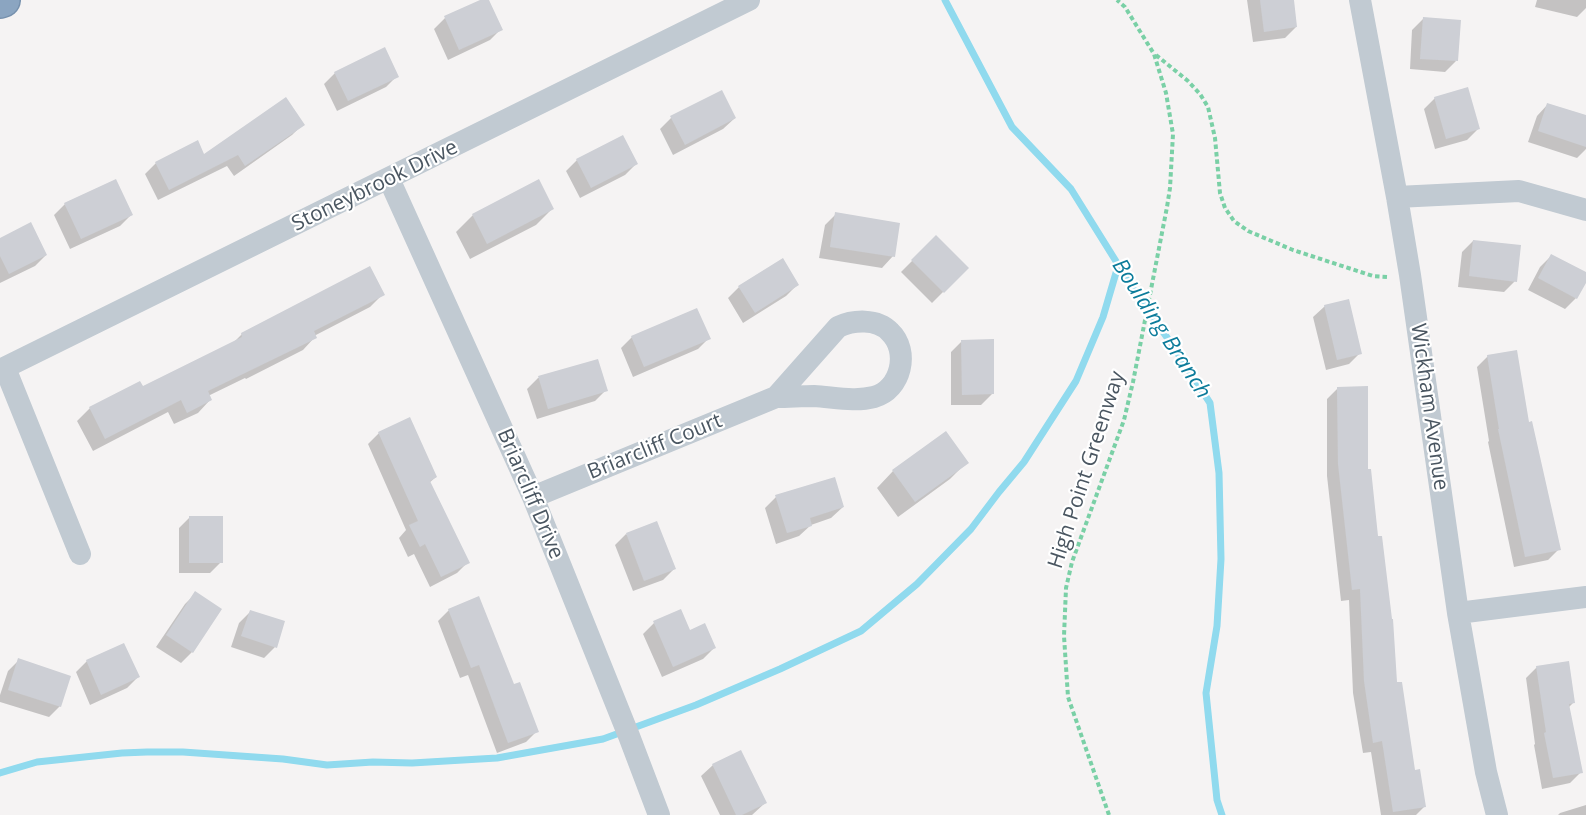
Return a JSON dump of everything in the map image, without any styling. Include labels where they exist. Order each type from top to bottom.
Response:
[{"type":"street","name":"Stoneybrook Drive","points":[[3,369],[749,0]]},
{"type":"street","name":"Wickham Avenue","points":[[1360,0],[1410,275],[1458,613],[1486,772],[1497,815]]},
{"type":"street","name":"Briarcliff Drive","points":[[389,179],[533,497],[659,815]]},
{"type":"street","points":[[1397,196],[1519,191],[1586,210]]},
{"type":"street","name":"Briarcliff Court","points":[[533,497],[776,397],[813,396],[856,399],[875,397],[889,389],[898,378],[899,346],[890,332],[877,324],[863,321],[849,322],[838,327],[776,397]]},
{"type":"street","points":[[3,369],[80,554]]},
{"type":"street","points":[[1458,613],[1586,597]]},
{"type":"path","name":"High Point Greenway","points":[[1109,815],[1068,697],[1064,636],[1066,588],[1072,562],[1124,420],[1133,382],[1167,207],[1173,134],[1166,93],[1154,54],[1125,7],[1117,0]]},
{"type":"path","points":[[1154,54],[1188,81],[1208,107],[1215,138],[1220,193],[1225,208],[1234,221],[1248,231],[1284,247],[1373,276],[1410,275]]},
{"type":"building","points":[[480,0],[489,0],[503,30],[459,50],[444,16]]},
{"type":"building","points":[[1260,0],[1294,0],[1297,27],[1264,32]]},
{"type":"building","points":[[1423,17],[1461,20],[1458,61],[1420,59]]},
{"type":"building","points":[[385,47],[399,77],[348,101],[334,72]]},
{"type":"building","points":[[1468,87],[1480,129],[1446,139],[1434,97]]},
{"type":"building","points":[[722,90],[736,118],[685,145],[670,116]]},
{"type":"building","points":[[286,97],[305,125],[245,166],[238,155],[169,190],[155,162],[198,140],[204,154]]},
{"type":"building","points":[[1547,103],[1586,115],[1586,147],[1538,131]]},
{"type":"building","points":[[623,135],[638,164],[591,188],[576,159]]},
{"type":"building","points":[[116,179],[133,215],[81,239],[64,203]]},
{"type":"building","points":[[539,179],[554,209],[487,244],[472,214]]},
{"type":"building","points":[[835,212],[900,223],[895,257],[830,247]]},
{"type":"building","points":[[31,222],[47,255],[9,274],[0,256],[0,238]]},
{"type":"building","points":[[936,235],[969,268],[944,293],[911,260]]},
{"type":"building","points":[[1473,240],[1521,245],[1517,282],[1469,276]]},
{"type":"building","points":[[1551,254],[1586,272],[1586,283],[1577,299],[1538,278]]},
{"type":"building","points":[[783,258],[799,285],[755,313],[738,286]]},
{"type":"building","points":[[370,266],[385,295],[314,331],[317,338],[208,391],[212,400],[187,413],[181,400],[105,439],[89,407],[140,381],[143,386],[242,337],[241,333]]},
{"type":"building","points":[[1349,299],[1362,354],[1337,360],[1324,305]]},
{"type":"building","points":[[697,308],[711,339],[644,367],[631,336]]},
{"type":"building","points":[[994,339],[994,394],[962,395],[961,340]]},
{"type":"building","points":[[1517,350],[1529,422],[1532,421],[1561,550],[1525,557],[1498,429],[1487,355]]},
{"type":"building","points":[[598,359],[608,391],[548,409],[538,376]]},
{"type":"building","points":[[1368,386],[1368,469],[1371,469],[1378,536],[1382,536],[1393,619],[1397,682],[1402,682],[1415,770],[1420,769],[1426,807],[1393,812],[1382,741],[1373,743],[1364,681],[1360,589],[1352,590],[1338,464],[1337,387]]},
{"type":"building","points":[[410,417],[437,477],[430,481],[470,563],[441,577],[425,544],[420,547],[409,525],[418,521],[378,432]]},
{"type":"building","points":[[946,431],[969,463],[915,502],[892,470]]},
{"type":"building","points":[[835,477],[844,507],[810,518],[812,526],[787,533],[775,495]]},
{"type":"building","points":[[189,516],[223,516],[223,563],[189,563]]},
{"type":"building","points":[[657,521],[676,569],[644,581],[626,533]]},
{"type":"building","points":[[195,591],[222,609],[193,653],[166,635]]},
{"type":"building","points":[[479,596],[514,684],[520,682],[539,732],[508,743],[479,665],[471,668],[448,609]]},
{"type":"building","points":[[681,609],[690,630],[705,623],[716,648],[673,667],[653,621]]},
{"type":"building","points":[[250,610],[285,621],[277,648],[241,636]]},
{"type":"building","points":[[124,643],[140,677],[101,695],[86,660]]},
{"type":"building","points":[[18,658],[71,676],[61,707],[8,690]]},
{"type":"building","points":[[1569,661],[1575,703],[1569,704],[1583,773],[1553,778],[1544,733],[1546,732],[1536,666]]},
{"type":"building","points":[[741,750],[767,803],[742,815],[736,815],[712,764]]},
{"type":"waterway","name":"Boulding Branch","points":[[945,0],[1012,127],[1071,189],[1137,295],[1210,403],[1219,473],[1221,559],[1217,626],[1206,693],[1217,800],[1222,815]]},
{"type":"waterway","points":[[0,773],[37,762],[147,752],[183,752],[283,759],[327,765],[497,758],[603,739],[696,705],[780,669],[861,631],[917,584],[971,529],[1024,462],[1076,381],[1103,317],[1118,266]]}]
